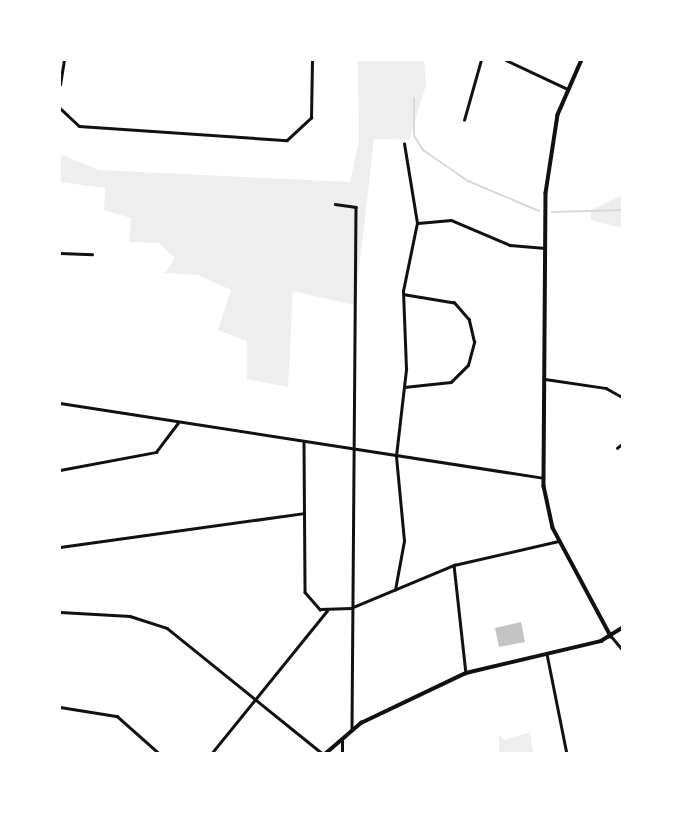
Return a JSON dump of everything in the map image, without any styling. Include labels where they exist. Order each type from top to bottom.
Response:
[{"type":"street","points":[[60,85],[64,60]]},
{"type":"street","points":[[60,108],[79,126],[287,139],[311,118],[312,60]]},
{"type":"street","points":[[464,120],[481,60]]},
{"type":"street","points":[[506,60],[568,89]]},
{"type":"street","points":[[582,60],[568,89],[551,149],[545,248],[543,478],[559,541],[611,636],[622,649]]},
{"type":"street","points":[[395,590],[404,516],[396,456],[404,387],[403,295],[417,223],[404,144]]},
{"type":"street","points":[[335,205],[356,207],[351,448],[352,729]]},
{"type":"street","points":[[417,223],[451,220],[510,245],[545,248]]},
{"type":"street","points":[[60,253],[92,254]]},
{"type":"street","points":[[403,295],[454,303],[474,337],[470,361],[455,380],[404,387]]},
{"type":"street","points":[[545,379],[606,388],[622,397]]},
{"type":"street","points":[[60,403],[543,478]]},
{"type":"street","points":[[60,470],[156,452],[178,423]]},
{"type":"street","points":[[304,443],[305,592],[327,611]]},
{"type":"street","points":[[617,447],[622,444]]},
{"type":"street","points":[[60,547],[304,513]]},
{"type":"street","points":[[211,754],[327,611],[351,608],[454,565],[559,541]]},
{"type":"street","points":[[454,565],[466,673]]},
{"type":"street","points":[[60,612],[158,624],[324,754],[352,729],[466,673],[488,665],[611,636],[622,628]]},
{"type":"street","points":[[547,653],[567,754]]},
{"type":"street","points":[[60,707],[117,716],[160,754]]},
{"type":"street","points":[[342,737],[342,754]]},
{"type":"shaded area","points":[[358,60],[424,60],[426,85],[409,140],[374,139],[355,305],[293,291],[288,387],[247,379],[247,341],[218,330],[231,290],[198,275],[165,273],[175,258],[159,243],[129,242],[131,218],[104,210],[105,188],[60,182],[60,154],[99,170],[350,182],[359,141]]},
{"type":"shaded area","points":[[622,195],[622,228],[591,220],[591,210]]},
{"type":"shaded area","points":[[530,732],[533,753],[499,753],[499,735],[505,740]]},
{"type":"building","points":[[521,622],[525,642],[499,647],[495,628]]},
{"type":"waterway","points":[[414,98],[414,136],[423,150],[468,181],[539,211]]},
{"type":"waterway","points":[[552,212],[622,210]]}]
